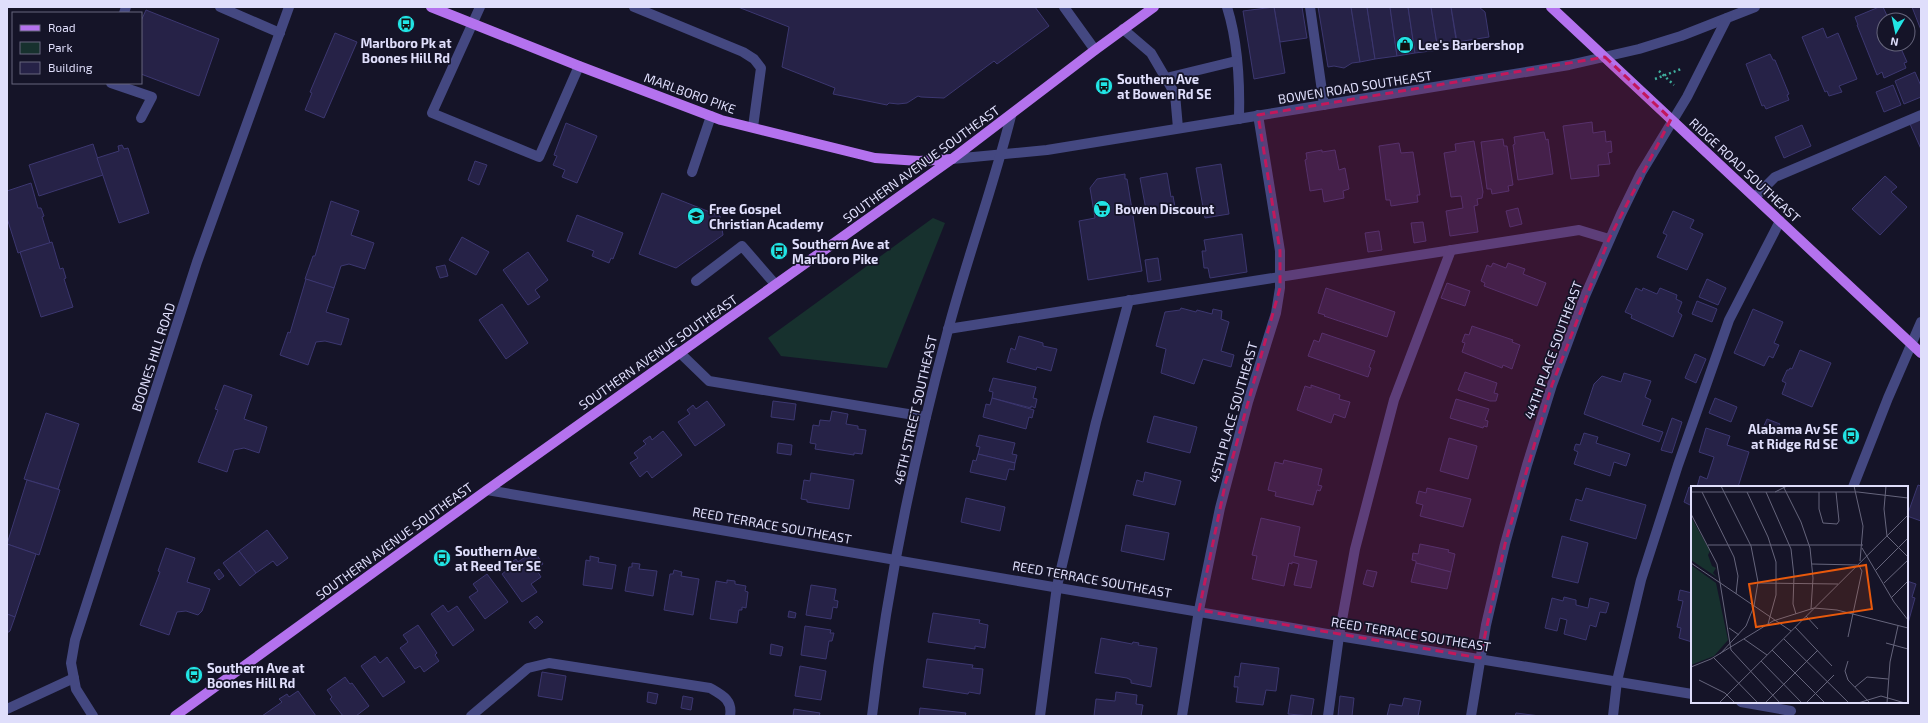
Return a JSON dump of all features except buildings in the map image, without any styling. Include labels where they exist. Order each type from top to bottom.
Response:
[{"type":"main road","name":"MARLBORO PIKE","points":[[430,7],[711,116],[875,158],[920,161],[952,159]]},
{"type":"main road","name":"SOUTHERN AVENUE SOUTHEAST","points":[[175,716],[679,352],[952,159],[1011,116],[1094,50],[1154,7]]},
{"type":"main road","name":"RIDGE ROAD SOUTHEAST","points":[[1551,7],[1921,353]]},
{"type":"street","points":[[220,7],[280,33]]},
{"type":"street","name":"BOONES HILL ROAD","points":[[93,716],[76,690],[71,663],[75,640],[197,262],[289,7]]},
{"type":"street","points":[[480,7],[471,23],[432,113],[539,158],[579,66]]},
{"type":"street","points":[[634,7],[743,52],[754,59],[761,68],[753,127]]},
{"type":"street","points":[[1064,7],[1094,50]]},
{"type":"street","points":[[1227,7],[1232,24],[1240,91],[1239,118]]},
{"type":"street","points":[[1310,7],[1324,105]]},
{"type":"street","name":"BOWEN ROAD SOUTHEAST","points":[[952,159],[1047,150],[1558,67],[1639,49],[1755,7]]},
{"type":"street","name":"44TH PLACE SOUTHEAST","points":[[1471,716],[1480,658],[1505,544],[1527,465],[1552,386],[1585,296],[1609,239],[1641,173],[1686,97],[1727,18]]},
{"type":"street","points":[[1123,29],[1151,53],[1175,94],[1178,128]]},
{"type":"street","points":[[1166,78],[1236,61]]},
{"type":"street","points":[[114,84],[152,97],[140,118]]},
{"type":"street","points":[[692,172],[711,116]]},
{"type":"street","name":"46TH STREET SOUTHEAST","points":[[872,716],[895,559],[926,417],[948,329],[1011,116]]},
{"type":"street","name":"45TH PLACE SOUTHEAST","points":[[1182,716],[1198,610],[1225,485],[1248,402],[1276,312],[1281,276],[1280,251],[1258,116]]},
{"type":"street","points":[[1755,197],[1775,177],[1921,116]]},
{"type":"street","points":[[1613,716],[1617,681],[1641,580],[1678,465],[1729,320],[1780,221]]},
{"type":"street","points":[[948,329],[1579,230],[1609,239]]},
{"type":"street","points":[[696,281],[742,246],[775,284]]},
{"type":"street","points":[[1328,716],[1339,636],[1355,549],[1394,400],[1451,250]]},
{"type":"street","points":[[1040,716],[1057,586],[1096,422],[1129,300]]},
{"type":"street","points":[[1853,486],[1885,405],[1921,322]]},
{"type":"street","points":[[679,352],[708,381],[926,417]]},
{"type":"street","name":"REED TERRACE SOUTHEAST","points":[[487,490],[1198,610],[1339,636],[1691,694]]},
{"type":"street","points":[[471,716],[528,668],[549,663],[710,688],[727,698],[731,709],[730,716]]},
{"type":"street","points":[[7,709],[74,678]]},
{"type":"street","points":[[1747,703],[1792,710]]},
{"type":"path","points":[[1655,79],[1664,76],[1659,71]]},
{"type":"highlighted area","points":[[1605,57],[1671,119],[1609,239],[1552,385],[1505,544],[1480,658],[1199,610],[1225,485],[1280,288],[1280,251],[1258,115]]},
{"type":"green space","points":[[933,218],[945,223],[887,368],[781,356],[768,338]]},
{"type":"place","name":"Marlboro Pk at Boones Hill Rd","points":[[406,24]]},
{"type":"place","name":"Lee's Barbershop","points":[[1405,45]]},
{"type":"place","name":"Southern Ave at Bowen Rd SE","points":[[1104,86]]},
{"type":"place","name":"Bowen Discount","points":[[1102,209]]},
{"type":"place","name":"Free Gospel Christian Academy","points":[[696,216]]},
{"type":"place","name":"Southern Ave at Marlboro Pike","points":[[779,251]]},
{"type":"place","name":"Alabama Av SE at Ridge Rd SE","points":[[1851,436]]},
{"type":"place","name":"Southern Ave at Reed Ter SE","points":[[442,558]]},
{"type":"place","name":"Southern Ave at Boones Hill Rd","points":[[194,675]]}]
